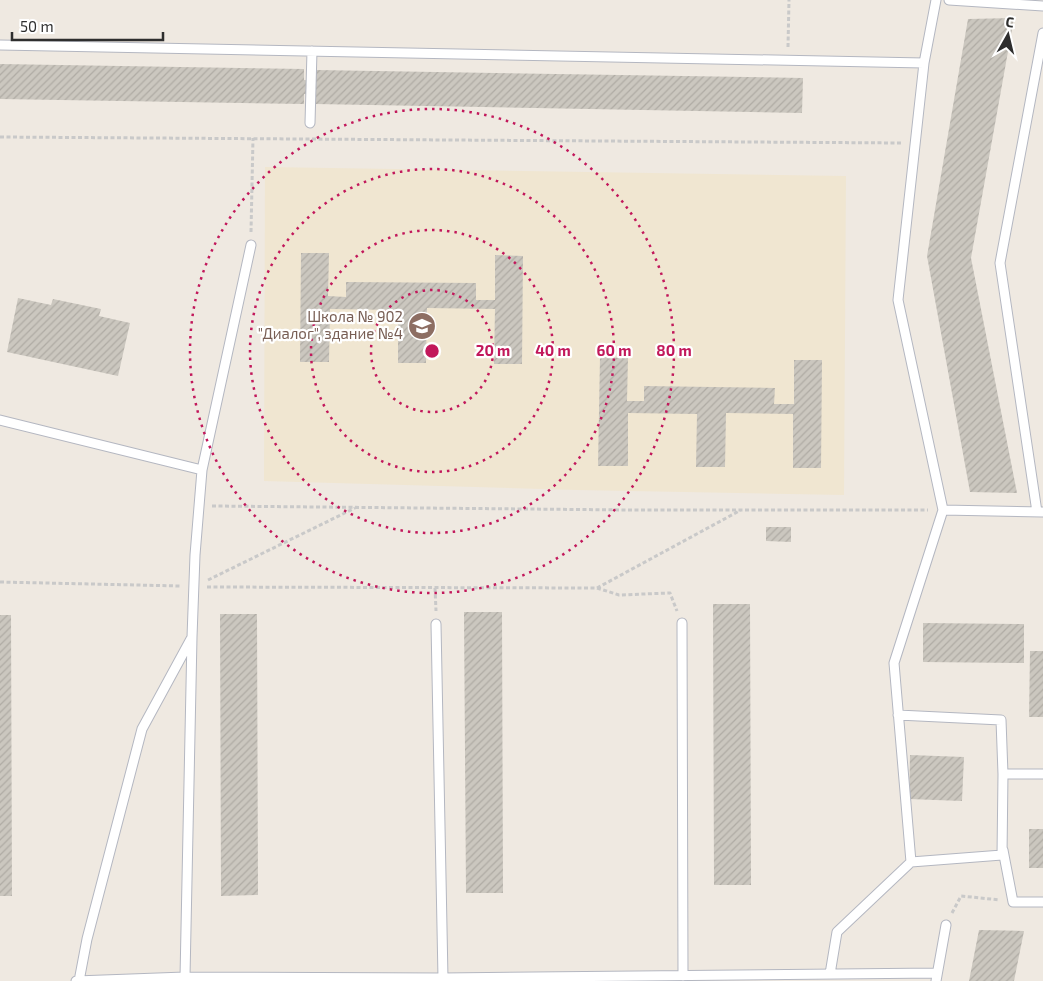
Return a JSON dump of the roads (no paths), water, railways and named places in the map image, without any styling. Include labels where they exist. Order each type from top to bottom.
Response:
[{"type":"lane","points":[[911,862],[894,664],[943,510],[898,300],[924,63],[936,0]]},
{"type":"lane","points":[[950,0],[1043,6]]},
{"type":"lane","points":[[943,510],[1040,512],[1000,263],[1043,33]]},
{"type":"lane","points":[[0,45],[924,63]]},
{"type":"lane","points":[[310,123],[312,51]]},
{"type":"lane","points":[[185,977],[192,637],[202,470],[251,245]]},
{"type":"lane","points":[[0,420],[202,470]]},
{"type":"lane","points":[[682,623],[683,976]]},
{"type":"lane","points":[[436,624],[443,978]]},
{"type":"lane","points":[[192,637],[142,729],[87,939],[78,981],[185,977],[443,978],[830,974],[936,977],[946,925]]},
{"type":"lane","points":[[830,974],[837,932],[911,862],[1002,855],[1003,774],[1001,720],[898,715]]},
{"type":"lane","points":[[1003,774],[1043,774]]},
{"type":"lane","points":[[1002,847],[1013,902],[1043,902]]},
{"type":"place","name":"Школа № 902 \"Диалог\", здание №4","points":[[422,326]]}]
